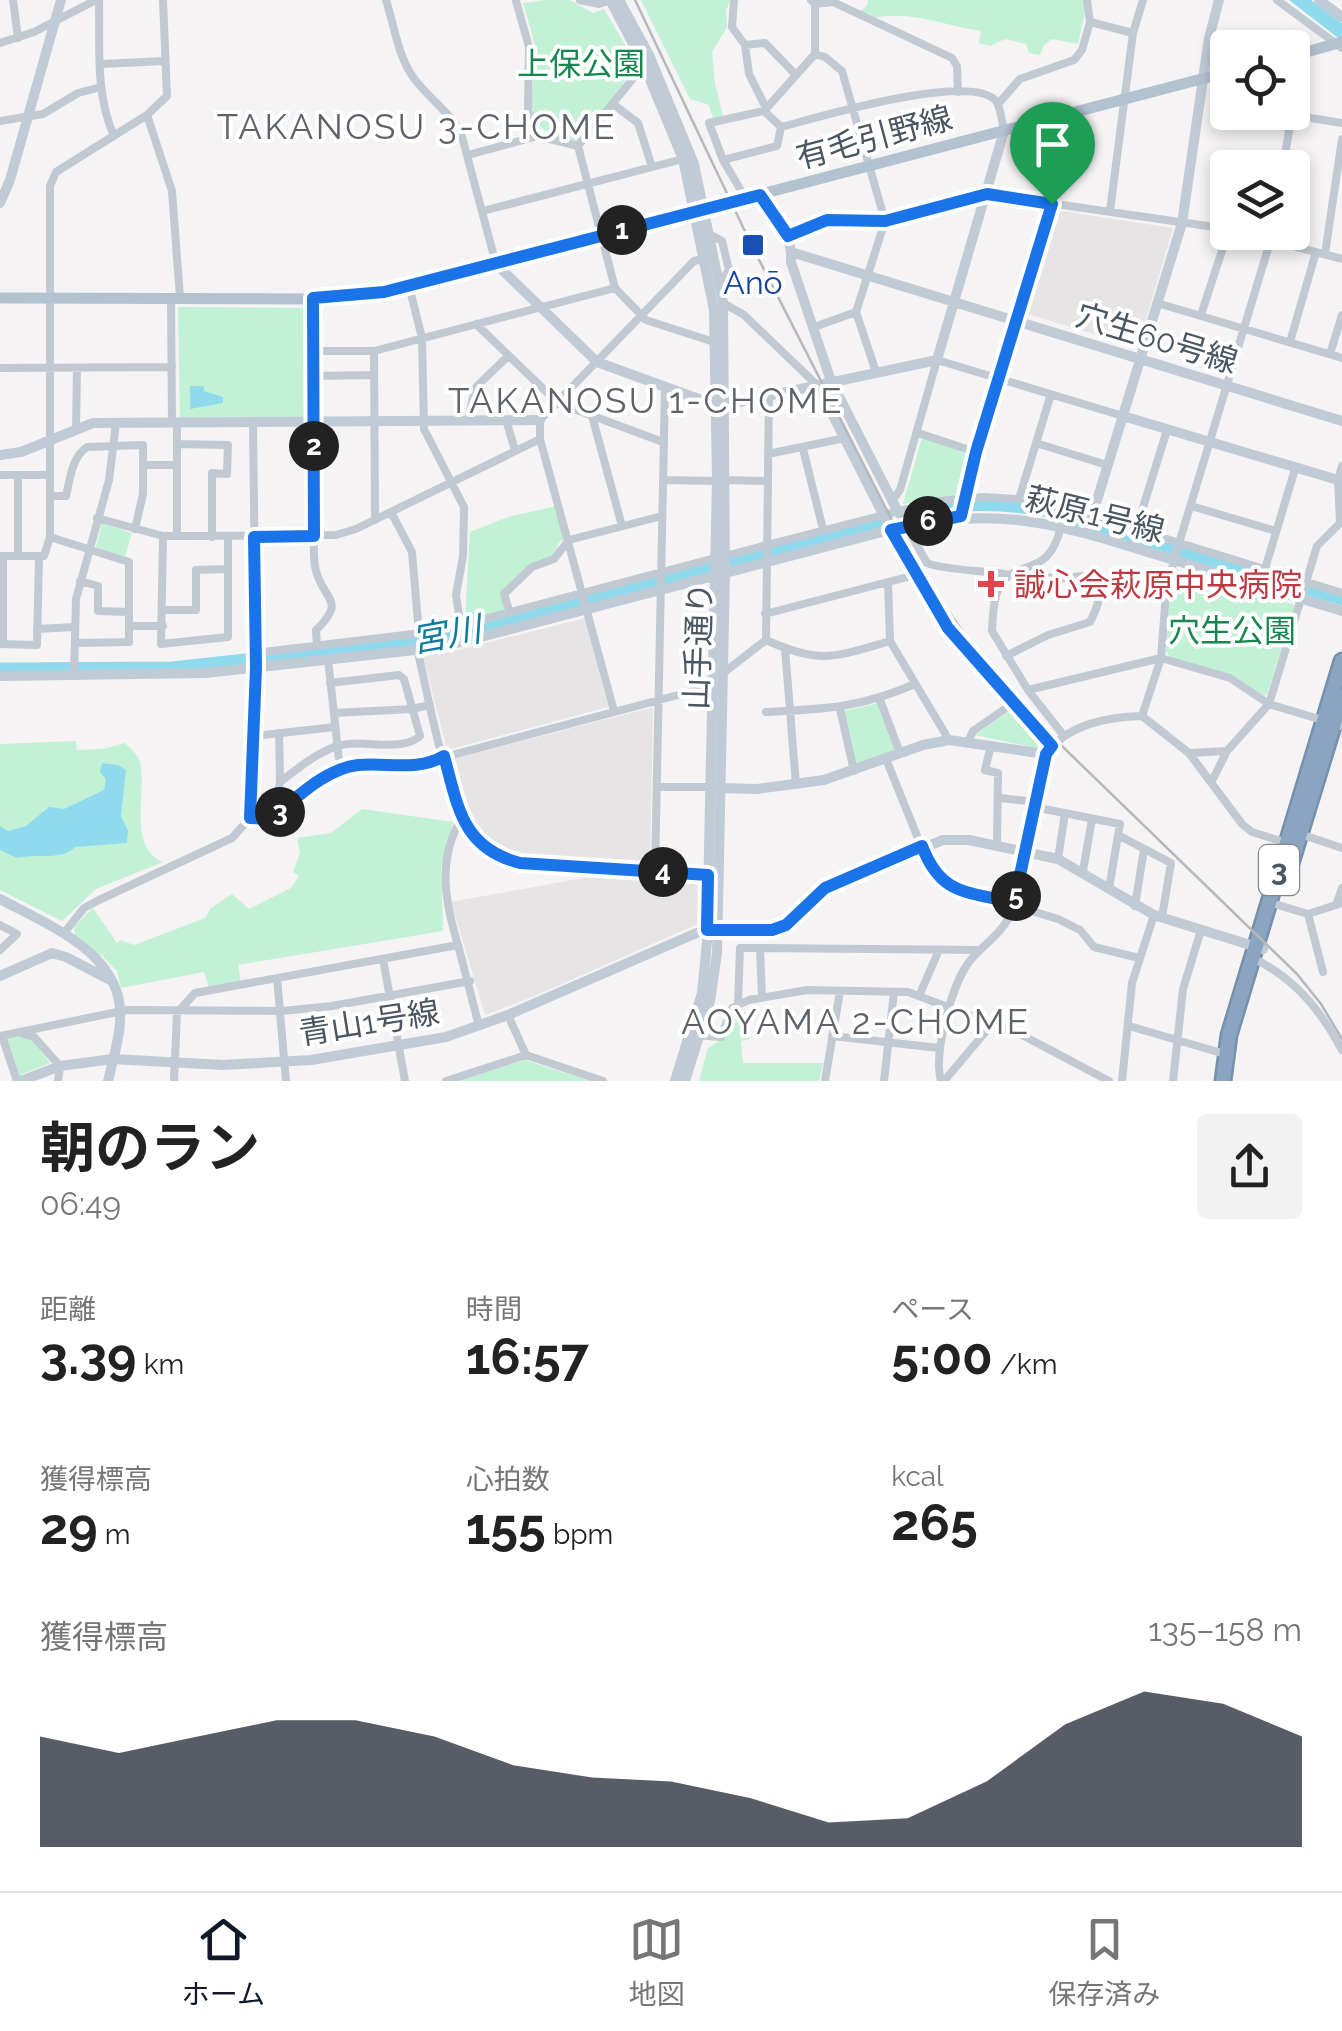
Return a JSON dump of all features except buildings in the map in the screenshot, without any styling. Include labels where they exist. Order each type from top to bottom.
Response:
[{"type":"highway","name":"3","points":[[1333,724],[1342,661]]},
{"type":"highway","name":"3","points":[[1227,1081],[1225,1054],[1342,697]]},
{"type":"highway","name":"3","points":[[1227,1081],[1258,953],[1278,905],[1293,839]]},
{"type":"main road","points":[[1310,52],[1340,44]]},
{"type":"main road","name":"有毛引野線","points":[[0,298],[313,298],[384,292],[1210,76]]},
{"type":"street","points":[[13,0],[18,38]]},
{"type":"street","points":[[0,203],[61,0]]},
{"type":"street","points":[[0,43],[97,0],[104,114],[114,136]]},
{"type":"street","points":[[39,556],[37,645],[2,644],[2,556],[39,556],[44,556],[50,538],[50,186],[56,172],[147,114],[167,96],[162,0]]},
{"type":"street","points":[[386,0],[402,55],[414,78],[452,116],[468,155],[496,264],[597,362],[720,404],[938,360],[1338,480]]},
{"type":"street","points":[[515,0],[530,59],[528,111],[538,136]]},
{"type":"street","points":[[580,0],[613,0]]},
{"type":"street","points":[[613,0],[683,159],[700,211]]},
{"type":"street","points":[[613,0],[649,55],[679,123],[694,164],[700,211]]},
{"type":"street","points":[[734,0],[732,28],[745,45],[749,74],[764,109],[781,127]]},
{"type":"street","points":[[998,104],[1020,79],[1074,60],[1082,50],[1090,22],[1088,0]]},
{"type":"street","points":[[1110,212],[1133,33],[1143,0]]},
{"type":"street","points":[[1089,524],[1182,222],[1219,0]]},
{"type":"street","points":[[1277,0],[1340,44]]},
{"type":"street","points":[[1319,0],[1342,17]]},
{"type":"street","points":[[746,199],[723,160],[709,124],[764,109],[815,54],[813,2],[833,2],[952,58],[957,66],[958,92]]},
{"type":"street","points":[[1090,22],[1133,33]]},
{"type":"street","points":[[745,45],[765,43],[796,75]]},
{"type":"street","points":[[815,54],[842,71],[885,221],[856,312],[876,372]]},
{"type":"street","points":[[101,64],[166,61]]},
{"type":"street","points":[[578,146],[644,65]]},
{"type":"street","points":[[0,121],[43,114],[78,92],[101,87]]},
{"type":"street","points":[[781,127],[898,96],[958,92],[992,98],[998,104],[1004,131],[895,506]]},
{"type":"street","points":[[613,104],[638,123],[652,167]]},
{"type":"street","points":[[147,114],[172,191],[177,536]]},
{"type":"street","points":[[1310,116],[1342,123]]},
{"type":"street","points":[[723,160],[777,146],[781,127]]},
{"type":"street","points":[[468,155],[538,136],[578,146]]},
{"type":"street","points":[[1290,342],[1339,183],[1342,139]]},
{"type":"street","points":[[578,146],[614,288],[643,317],[721,344]]},
{"type":"street","points":[[483,211],[683,159]]},
{"type":"street","points":[[788,236],[827,220],[885,221],[987,194],[1210,227]]},
{"type":"street","points":[[760,195],[788,236],[791,262],[831,381],[905,526],[928,562],[936,567],[1012,575]]},
{"type":"street","points":[[961,516],[976,452],[1052,204]]},
{"type":"street","name":"山手通り","points":[[700,211],[711,235],[723,303],[722,674],[708,875],[712,931]]},
{"type":"street","name":"山手通り","points":[[700,211],[721,344]]},
{"type":"street","points":[[1201,315],[1222,250]]},
{"type":"street","points":[[1142,716],[1161,658],[1166,593],[1175,558],[1268,250]]},
{"type":"street","points":[[1310,250],[1342,259]]},
{"type":"street","name":"穴生60号線","points":[[791,252],[1342,420]]},
{"type":"street","points":[[0,454],[21,452],[94,422],[540,420],[694,262],[706,258]]},
{"type":"street","points":[[409,286],[422,338],[422,420],[464,507],[463,556],[456,594],[461,634]]},
{"type":"street","points":[[314,350],[374,351],[614,288]]},
{"type":"street","points":[[313,298],[316,573],[332,598],[333,608],[316,630],[317,646]]},
{"type":"street","points":[[1157,302],[1342,358]]},
{"type":"street","points":[[723,303],[744,315],[818,386],[891,530],[948,628],[1012,704],[1055,744]]},
{"type":"street","points":[[814,326],[856,312]]},
{"type":"street","points":[[1330,354],[1342,315]]},
{"type":"street","points":[[476,324],[558,403],[663,442]]},
{"type":"street","points":[[374,351],[375,520]]},
{"type":"street","points":[[468,420],[470,396],[475,388],[508,356]]},
{"type":"street","points":[[0,368],[172,366]]},
{"type":"street","points":[[76,368],[76,428]]},
{"type":"street","points":[[313,376],[374,375]]},
{"type":"street","points":[[655,872],[665,387]]},
{"type":"street","points":[[1019,499],[1051,394]]},
{"type":"street","points":[[766,640],[769,395]]},
{"type":"street","points":[[592,416],[622,526]]},
{"type":"street","points":[[506,420],[515,450]]},
{"type":"street","points":[[540,420],[540,439],[614,711]]},
{"type":"street","points":[[74,671],[80,581],[116,445],[116,423]]},
{"type":"street","points":[[64,933],[84,908],[232,838],[250,818],[256,668],[253,423]]},
{"type":"street","points":[[1136,530],[1167,430]]},
{"type":"street","points":[[918,434],[976,452]]},
{"type":"street","points":[[768,454],[844,438]]},
{"type":"street","points":[[97,518],[162,536],[336,535],[392,512],[540,439]]},
{"type":"street","points":[[1036,443],[1107,465]]},
{"type":"street","points":[[177,444],[228,445],[227,474],[212,474],[212,537]]},
{"type":"street","points":[[51,496],[66,496],[80,452],[87,446],[143,445],[143,494],[135,529]]},
{"type":"street","points":[[804,449],[823,530]]},
{"type":"street","points":[[144,465],[177,465]]},
{"type":"street","points":[[1212,781],[1227,752],[1269,704],[1316,546],[1341,523],[1338,480],[1342,466]]},
{"type":"street","points":[[1266,569],[1295,469]]},
{"type":"street","points":[[0,475],[50,475]]},
{"type":"street","points":[[18,475],[18,556]]},
{"type":"street","points":[[663,480],[767,481]]},
{"type":"street","points":[[254,653],[419,634],[461,634],[510,613],[720,565],[766,546],[883,514],[895,506],[963,498],[1019,499],[1089,524],[1136,530],[1342,593]]},
{"type":"street","points":[[1191,506],[1276,530]]},
{"type":"street","points":[[392,512],[412,552],[419,634]]},
{"type":"street","points":[[510,613],[504,594],[532,567],[554,559],[568,540],[662,516]]},
{"type":"street","name":"萩原1号線","points":[[0,676],[74,671],[205,673],[417,648],[461,634],[586,607],[661,580],[720,565],[767,560],[961,516],[1006,517],[1062,526],[1089,524],[1175,558],[1342,611]]},
{"type":"street","points":[[942,1081],[939,1048],[951,1008],[965,967],[1005,925],[1014,903],[1034,804],[1055,744],[1028,690],[994,639],[992,614],[1000,586],[1053,551],[1062,526]]},
{"type":"street","points":[[162,536],[161,644],[228,637],[228,536]]},
{"type":"street","points":[[50,538],[129,562],[129,642],[76,643]]},
{"type":"street","name":"山手通り","points":[[685,1081],[712,931],[712,686],[720,565]]},
{"type":"street","points":[[1006,656],[1048,635],[1090,622],[1098,600],[1100,590],[1094,576],[1048,579],[1034,566]]},
{"type":"street","points":[[163,610],[196,610],[196,570],[228,569]]},
{"type":"street","points":[[765,614],[916,575]]},
{"type":"street","points":[[80,581],[98,586],[98,611],[129,612]]},
{"type":"street","points":[[888,582],[890,641],[949,740]]},
{"type":"street","points":[[129,626],[162,626]]},
{"type":"street","points":[[37,630],[75,627]]},
{"type":"street","points":[[722,674],[766,640]]},
{"type":"street","points":[[766,640],[812,657],[829,658],[890,641]]},
{"type":"street","points":[[417,648],[461,819],[475,839],[502,858],[520,863],[708,875]]},
{"type":"street","points":[[785,648],[796,785]]},
{"type":"street","points":[[1028,690],[1161,658],[1230,678],[1269,704],[1333,724]]},
{"type":"street","points":[[328,659],[340,769]]},
{"type":"street","points":[[280,782],[337,745],[417,740],[420,736],[404,679],[399,675],[330,682]]},
{"type":"street","points":[[766,712],[840,709],[880,700],[915,684]]},
{"type":"street","points":[[250,818],[270,819],[340,769],[356,765],[411,766],[712,686]]},
{"type":"street","points":[[880,700],[900,753]]},
{"type":"street","points":[[334,714],[412,709],[430,704]]},
{"type":"street","points":[[968,742],[973,732],[1012,704]]},
{"type":"street","points":[[840,709],[854,771]]},
{"type":"street","points":[[657,786],[796,785],[949,740],[991,745],[1055,744],[1108,718],[1142,716],[1189,752],[1233,816],[1252,832],[1342,848]]},
{"type":"street","points":[[254,736],[335,727]]},
{"type":"street","points":[[280,734],[279,788],[289,805]]},
{"type":"street","points":[[991,745],[985,770],[998,773],[996,845]]},
{"type":"street","points":[[1189,752],[1227,752]]},
{"type":"street","points":[[886,759],[930,868],[949,886],[1014,903],[1080,930],[1094,947],[1140,958]]},
{"type":"street","points":[[1000,798],[1120,824],[1109,889]]},
{"type":"street","points":[[1058,858],[1065,813]]},
{"type":"street","points":[[461,819],[452,834],[445,875],[447,904],[480,1026]]},
{"type":"street","points":[[1084,872],[1092,819]]},
{"type":"street","points":[[1118,835],[1170,863],[1158,916],[1132,983],[1122,1081]]},
{"type":"street","name":"青山1号線","points":[[19,1081],[60,1066],[113,1059],[223,1065],[312,1060],[398,1048],[508,1016],[689,935],[772,930],[786,925],[825,888],[943,840],[969,840],[1058,858],[1135,906],[1258,953]]},
{"type":"street","points":[[1135,906],[1144,849]]},
{"type":"street","points":[[1278,905],[1308,914],[1339,904],[1342,888]]},
{"type":"street","points":[[0,899],[64,933],[112,981],[120,1012],[108,1081]]},
{"type":"street","points":[[1308,914],[1323,972]]},
{"type":"street","points":[[0,925],[17,934],[0,950]]},
{"type":"street","points":[[1172,1081],[1182,989],[1201,930]]},
{"type":"street","points":[[174,1081],[178,1013],[195,993],[458,944]]},
{"type":"street","points":[[738,1004],[740,948],[979,950]]},
{"type":"street","points":[[760,948],[762,998]]},
{"type":"street","points":[[919,996],[938,950]]},
{"type":"street","points":[[0,976],[52,953],[112,981]]},
{"type":"street","points":[[1258,953],[1307,996],[1342,1050]]},
{"type":"street","points":[[383,958],[405,1081]]},
{"type":"street","points":[[277,978],[286,1081]]},
{"type":"street","points":[[19,1081],[1,1036],[120,1012],[282,1011],[470,981]]},
{"type":"street","points":[[696,1035],[721,1038],[732,1008],[762,998],[807,990],[894,992],[919,996],[1022,1035],[1109,1081]]},
{"type":"street","points":[[825,1081],[840,991]]},
{"type":"street","points":[[884,1081],[894,992]]},
{"type":"street","points":[[508,1016],[526,1055]]},
{"type":"street","points":[[942,1081],[993,1023]]},
{"type":"street","points":[[1130,1026],[1225,1054]]},
{"type":"street","points":[[19,1032],[34,1037],[60,1066],[58,1081]]},
{"type":"street","name":"山手通り","points":[[675,1081],[696,1035]]},
{"type":"street","points":[[832,1036],[939,1048]]},
{"type":"street","points":[[446,1081],[526,1055],[603,1081]]},
{"type":"shaded area","points":[[1055,210],[1173,228],[1138,347],[1024,313]]},
{"type":"shaded area","points":[[585,618],[608,707],[447,750],[423,656]]},
{"type":"shaded area","points":[[653,707],[650,866],[507,854],[476,830],[464,811],[450,760]]},
{"type":"shaded area","points":[[594,876],[701,879],[700,923],[485,1015],[451,902]]},
{"type":"green space","name":"上保公園","points":[[570,0],[593,13],[604,9],[637,65],[579,140],[546,131],[533,114],[536,51],[523,3]]},
{"type":"green space","points":[[641,0],[730,0],[727,27],[712,52],[723,116],[713,118],[709,105],[690,99]]},
{"type":"green space","points":[[868,0],[1087,3],[1078,44],[1052,39],[1040,55],[1029,53],[1026,44],[1005,39],[990,46],[979,43],[981,31],[924,19],[867,19],[859,12]]},
{"type":"green space","points":[[178,307],[309,308],[308,417],[180,418]]},
{"type":"green space","points":[[922,437],[971,455],[958,495],[903,504]]},
{"type":"green space","points":[[556,506],[564,540],[559,542],[554,556],[502,592],[505,611],[465,620],[470,532],[508,517]]},
{"type":"green space","points":[[102,523],[132,533],[125,557],[96,547]]},
{"type":"green space","name":"穴生公園","points":[[1177,569],[1295,605],[1267,694],[1264,696],[1236,677],[1169,656],[1166,651],[1170,597]]},
{"type":"green space","points":[[879,703],[896,752],[855,765],[844,711]]},
{"type":"green space","points":[[1011,710],[1039,740],[1036,748],[975,735]]},
{"type":"green space","points":[[76,741],[77,750],[125,743],[136,754],[142,775],[145,844],[163,862],[96,889],[62,921],[0,890],[0,744]]},
{"type":"green space","points":[[362,809],[453,822],[441,868],[443,931],[238,965],[241,983],[209,988],[204,972],[121,988],[117,971],[102,956],[106,952],[100,956],[75,936],[74,927],[93,908],[117,943],[120,940],[134,945],[205,918],[211,908],[232,894],[249,909],[291,888],[299,876],[293,872],[300,853],[297,838],[331,833]]},
{"type":"green space","points":[[746,1012],[750,1039],[741,1041],[743,1063],[823,1063],[819,1081],[699,1081],[708,1048],[727,1034],[737,1014]]},
{"type":"green space","points":[[6,1038],[33,1040],[50,1063],[18,1076]]},
{"type":"green space","points":[[525,1060],[590,1081],[457,1081]]},
{"type":"water","points":[[1289,0],[1311,0],[1342,23],[1342,41]]},
{"type":"water","points":[[190,386],[204,386],[204,391],[223,397],[223,403],[190,409]]},
{"type":"water","points":[[102,763],[126,770],[121,816],[128,831],[127,843],[75,847],[56,855],[17,858],[0,850],[0,826],[8,831],[26,826],[49,807],[64,809],[104,790]]},
{"type":"waterway","name":"宮川","points":[[905,515],[977,506],[1049,512],[1342,600]]},
{"type":"waterway","name":"宮川","points":[[0,668],[172,667],[457,636],[880,522]]},
{"type":"tram line","points":[[635,0],[752,246],[899,534],[937,595],[977,652],[1031,716],[1297,974],[1342,1039]]},
{"type":"place","name":"Anō","points":[[753,245]]},
{"type":"place","name":"誠心会萩原中央病院","points":[[991,584]]},
{"type":"district","name":"TAKANOSU 3-CHOME","points":[[417,126]]},
{"type":"district","name":"TAKANOSU 1-CHOME","points":[[646,400]]},
{"type":"district","name":"AOYAMA 2-CHOME","points":[[856,1021]]},
{"type":"route","points":[[987,194],[1052,204],[976,452],[961,516],[891,530],[948,628],[1052,746],[1046,754],[1014,903],[949,886],[930,868],[922,846],[825,888],[786,925],[772,930],[707,930],[708,875],[520,863],[502,858],[475,839],[461,819],[444,756],[411,766],[356,765],[340,769],[270,819],[250,818],[256,668],[254,537],[314,536],[313,298],[384,292],[760,195],[788,236],[827,220],[885,221],[987,194]]}]
